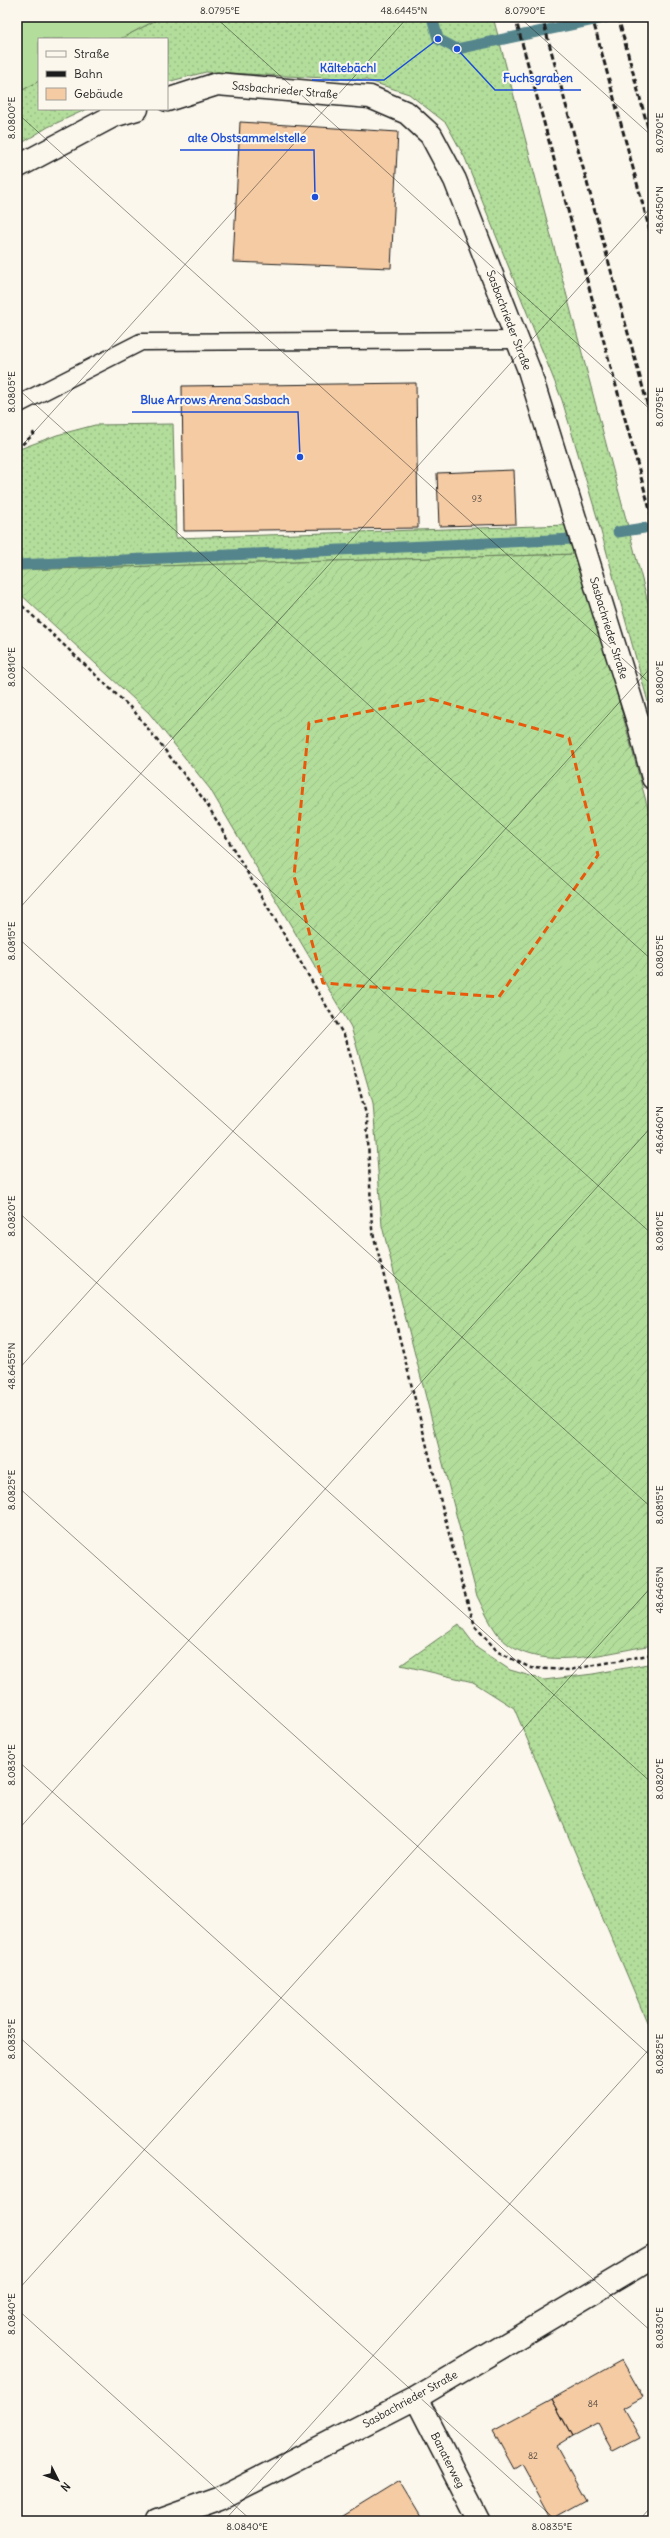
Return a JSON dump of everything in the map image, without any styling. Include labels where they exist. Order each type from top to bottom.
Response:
[{"type":"street","name":"Sasbachrieder Straße","points":[[168,100],[217,84],[370,97],[407,113],[431,135],[455,180],[531,377],[639,725],[653,778]]},
{"type":"street","points":[[17,167],[113,116],[134,110]]},
{"type":"street","name":"Sasbachrieder Straße","points":[[157,2521],[221,2498],[416,2398],[653,2257]]},
{"type":"street","name":"Banaterweg","points":[[416,2398],[479,2521]]},
{"type":"lane","points":[[17,405],[141,342],[517,340]]},
{"type":"path","points":[[17,601],[134,711],[204,800],[346,1040],[367,1118],[372,1229],[461,1581],[475,1626],[498,1652],[531,1668],[570,1670],[653,1654]]},
{"type":"highlighted area","points":[[431,699],[569,738],[598,855],[499,997],[323,983],[294,876],[309,723]]},
{"type":"green space","points":[[17,17],[162,17],[122,38],[38,38],[38,82],[17,93]]},
{"type":"green space","points":[[162,17],[493,17],[653,621],[653,720],[597,517],[562,400],[465,158],[446,123],[409,94],[366,80],[206,72],[168,82],[168,38],[122,38]]},
{"type":"green space","points":[[38,82],[38,110],[85,110],[48,127],[17,146],[17,93]]},
{"type":"green space","points":[[173,424],[176,538],[568,525],[579,554],[17,570],[17,450],[57,435],[95,425]]},
{"type":"green space","points":[[579,554],[653,827],[653,1645],[593,1656],[549,1658],[529,1654],[511,1646],[494,1629],[477,1596],[382,1226],[373,1103],[351,1027],[210,789],[149,713],[17,591],[17,570]]},
{"type":"green space","points":[[459,1624],[477,1648],[510,1670],[544,1680],[593,1674],[653,1663],[653,2036],[514,1708],[473,1682],[401,1665]]},
{"type":"building","points":[[240,122],[398,132],[391,268],[233,262]]},
{"type":"building","points":[[416,383],[418,528],[184,531],[182,386]]},
{"type":"building","points":[[514,470],[516,524],[439,526],[437,473]]},
{"type":"building","points":[[622,2360],[643,2397],[623,2408],[640,2438],[613,2452],[597,2423],[572,2436],[552,2399]]},
{"type":"building","points":[[552,2399],[572,2436],[556,2446],[586,2500],[552,2519],[522,2464],[514,2469],[493,2431]]},
{"type":"building","points":[[400,2481],[421,2516],[412,2521],[335,2521]]},
{"type":"waterway","points":[[432,17],[438,39],[457,49],[608,17]]},
{"type":"waterway","points":[[618,532],[644,528]]},
{"type":"waterway","points":[[17,565],[573,539]]},
{"type":"railway","points":[[515,17],[653,521]]},
{"type":"railway","points":[[542,17],[653,425]]},
{"type":"railway","points":[[592,17],[653,242]]},
{"type":"railway","points":[[618,17],[653,146]]},
{"type":"place","name":"Kältebächl","points":[[438,39]]},
{"type":"place","name":"Fuchsgraben","points":[[457,49]]},
{"type":"place","name":"alte Obstsammelstelle","points":[[315,197]]},
{"type":"place","name":"Blue Arrows Arena Sasbach","points":[[300,457]]}]
